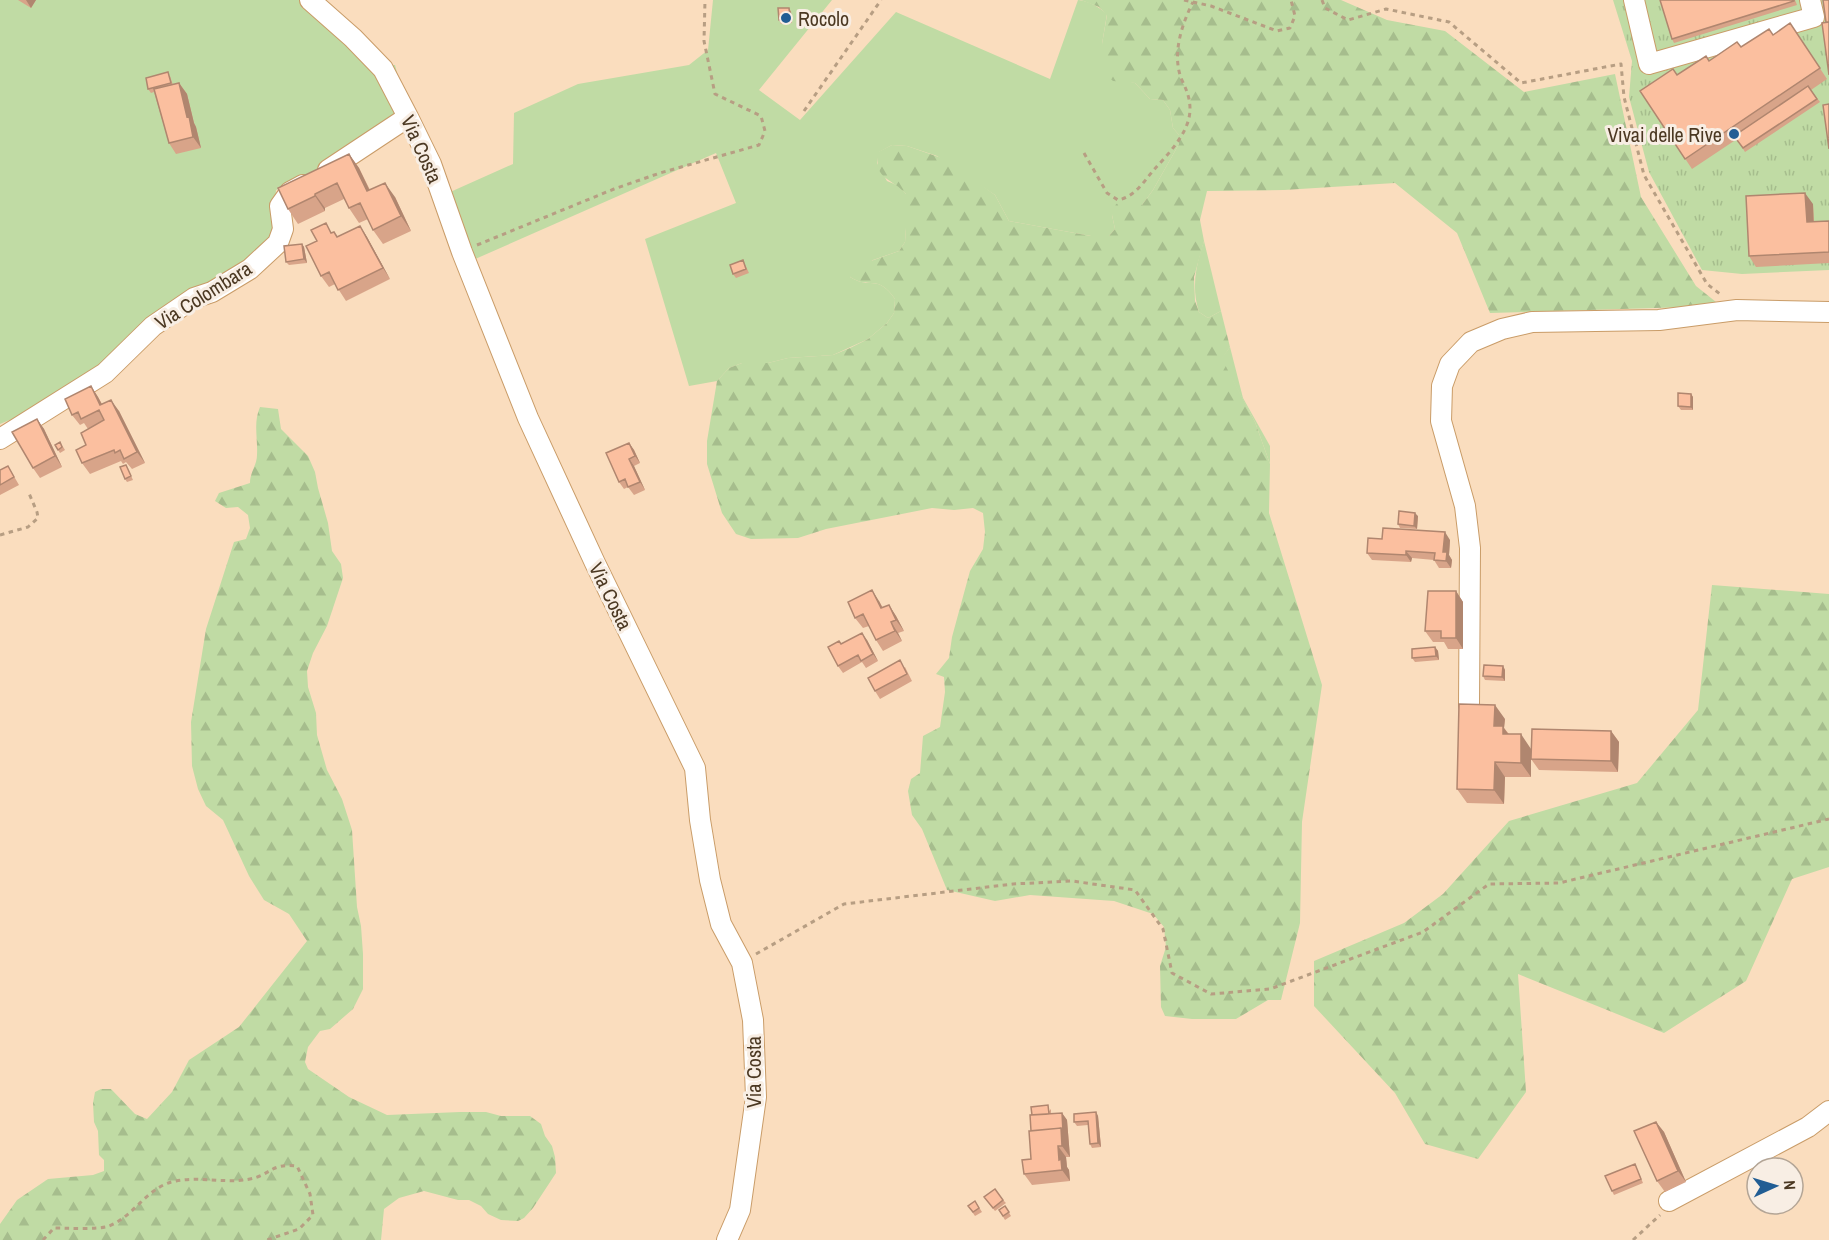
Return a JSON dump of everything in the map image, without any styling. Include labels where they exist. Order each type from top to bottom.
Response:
[{"type":"street","name":"Via Costa","points":[[310,0],[353,38],[383,69],[408,117],[431,165],[462,252],[528,418],[595,563],[695,768],[700,820],[710,880],[721,924],[742,963],[753,1020],[756,1097],[740,1210],[727,1240]]},
{"type":"street","points":[[1634,0],[1649,64],[1814,16],[1810,0]]},
{"type":"street","name":"Via Colombara","points":[[0,439],[105,374],[153,326],[194,298],[212,292],[249,269],[278,243],[283,229],[280,206],[290,192],[408,117]]},
{"type":"street","points":[[1469,705],[1470,548],[1465,506],[1441,421],[1442,386],[1450,364],[1471,342],[1502,329],[1532,322],[1659,320],[1737,310],[1829,312]]},
{"type":"street","points":[[1669,1201],[1808,1127],[1829,1111]]},
{"type":"path","points":[[462,252],[614,189],[660,173],[759,145],[765,131],[761,116],[715,94],[704,41],[705,0]]},
{"type":"path","points":[[804,111],[881,0]]},
{"type":"path","points":[[1184,0],[1211,6],[1277,31],[1290,28],[1296,16],[1291,0]]},
{"type":"path","points":[[1322,0],[1325,8],[1347,20],[1386,9],[1449,22],[1521,83],[1622,64],[1624,97],[1644,174],[1707,284],[1737,310]]},
{"type":"path","points":[[1084,153],[1107,193],[1118,200],[1129,198],[1182,135],[1190,111],[1189,92],[1181,77],[1177,57],[1183,22],[1193,2]]},
{"type":"path","points":[[0,535],[28,527],[38,518],[28,491]]},
{"type":"path","points":[[742,963],[844,904],[995,885],[1072,881],[1135,890],[1163,929],[1172,973],[1211,994],[1270,989],[1423,932],[1489,884],[1559,883],[1829,819]]},
{"type":"path","points":[[43,1240],[54,1228],[107,1227],[129,1215],[147,1194],[175,1181],[214,1179],[236,1182],[253,1179],[280,1164],[297,1166],[310,1194],[313,1215],[299,1229],[267,1240]]},
{"type":"path","points":[[1633,1240],[1658,1219],[1669,1201]]},
{"type":"green space","points":[[0,0],[308,0],[388,65],[395,65],[408,129],[276,190],[273,238],[250,260],[216,278],[107,379],[0,424]]},
{"type":"green space","points":[[713,0],[832,0],[759,90],[800,120],[896,12],[1050,79],[1078,0],[1086,2],[1107,14],[1102,44],[1126,81],[1135,83],[1150,99],[1163,100],[1170,110],[1173,128],[1179,135],[1179,144],[1142,205],[1112,215],[1115,229],[1109,236],[1091,236],[1009,221],[995,195],[937,156],[907,146],[892,145],[879,152],[877,163],[887,181],[899,186],[906,194],[905,242],[899,251],[873,260],[850,277],[857,281],[878,284],[889,291],[895,299],[894,313],[887,323],[868,339],[833,355],[788,358],[768,363],[742,363],[729,368],[717,381],[689,386],[645,239],[736,203],[716,153],[473,260],[448,193],[513,164],[514,113],[578,84],[689,65],[708,50]]},
{"type":"green space","points":[[1081,0],[1341,0],[1387,20],[1445,31],[1524,92],[1615,74],[1641,197],[1696,286],[1721,306],[1490,313],[1457,233],[1395,183],[1284,190],[1207,191],[1200,220],[1204,241],[1194,277],[1195,301],[1199,312],[1208,318],[1221,311],[1230,347],[1222,359],[1255,422],[1270,464],[1269,513],[1322,685],[1302,822],[1300,923],[1281,1000],[1268,1000],[1236,1019],[1192,1019],[1165,1016],[1161,1007],[1160,966],[1166,947],[1164,927],[1153,914],[1114,901],[1030,895],[995,901],[947,890],[922,829],[912,815],[908,791],[911,779],[920,773],[923,736],[940,727],[945,692],[944,677],[936,674],[949,658],[952,637],[970,571],[983,549],[985,532],[983,513],[973,508],[954,510],[932,508],[826,529],[798,538],[751,539],[736,534],[722,513],[707,464],[707,441],[717,381],[729,368],[742,363],[768,363],[788,358],[833,355],[868,339],[887,323],[894,313],[895,299],[883,286],[857,281],[850,277],[854,267],[899,251],[905,242],[906,194],[881,174],[877,161],[878,152],[892,145],[907,146],[956,163],[995,195],[1009,221],[1091,236],[1109,236],[1115,229],[1112,215],[1116,204],[1132,200],[1142,205],[1179,144],[1179,135],[1173,128],[1170,110],[1163,100],[1150,99],[1135,83],[1113,81],[1104,73],[1102,44],[1107,15],[1099,7]]},
{"type":"green space","name":"Vivai delle Rive","points":[[1613,0],[1829,0],[1829,270],[1742,274],[1702,270],[1649,172],[1629,97],[1632,61]]},
{"type":"green space","points":[[1204,241],[1221,311],[1208,318],[1199,312],[1195,294],[1197,267]]},
{"type":"green space","points":[[1230,347],[1243,398],[1270,446],[1270,464],[1255,422],[1221,359]]},
{"type":"green space","points":[[260,407],[278,409],[281,429],[308,456],[315,472],[328,523],[332,551],[341,564],[343,578],[327,626],[313,653],[307,671],[308,687],[316,713],[317,735],[327,770],[342,799],[352,830],[357,907],[363,954],[363,989],[353,1009],[330,1029],[320,1031],[308,1047],[305,1062],[308,1069],[349,1097],[387,1115],[486,1112],[501,1116],[530,1116],[541,1124],[552,1146],[556,1173],[533,1208],[518,1221],[501,1220],[488,1214],[481,1206],[469,1200],[458,1200],[424,1191],[399,1198],[384,1209],[381,1240],[0,1240],[0,1224],[17,1200],[48,1179],[93,1175],[104,1171],[104,1160],[99,1155],[98,1131],[94,1122],[95,1092],[101,1089],[111,1089],[135,1114],[147,1119],[172,1092],[189,1060],[239,1027],[307,941],[289,914],[264,900],[249,876],[223,820],[206,806],[198,789],[192,766],[191,722],[206,629],[234,542],[246,539],[250,528],[248,515],[238,507],[226,508],[215,501],[219,493],[250,483],[257,459],[256,425]]},
{"type":"green space","points":[[1712,585],[1829,594],[1829,867],[1792,879],[1746,981],[1664,1033],[1518,974],[1526,1092],[1478,1159],[1425,1144],[1395,1093],[1314,1006],[1314,961],[1404,923],[1443,894],[1509,821],[1637,783],[1698,710]]},
{"type":"building","points":[[1660,0],[1794,0],[1794,1],[1672,39]]},
{"type":"building","points":[[1823,0],[1829,0],[1829,22],[1826,22]]},
{"type":"building","points":[[778,8],[789,8],[790,19],[779,20]]},
{"type":"building","points":[[1829,22],[1829,75],[1822,23]]},
{"type":"building","points":[[1790,23],[1820,68],[1685,159],[1640,91],[1673,69],[1677,75],[1706,56],[1709,61],[1737,42],[1741,47],[1769,29],[1773,35]]},
{"type":"building","points":[[168,72],[171,83],[148,89],[146,78]]},
{"type":"building","points":[[179,83],[193,137],[169,143],[154,89]]},
{"type":"building","points":[[1808,86],[1817,99],[1743,148],[1734,136]]},
{"type":"building","points":[[1829,104],[1829,149],[1823,105]]},
{"type":"building","points":[[349,154],[367,191],[385,183],[401,216],[373,230],[360,203],[349,208],[337,183],[288,209],[278,188]]},
{"type":"building","points":[[1805,193],[1807,222],[1829,221],[1829,252],[1749,256],[1746,196]]},
{"type":"building","points":[[326,223],[331,233],[334,232],[337,237],[360,226],[383,268],[338,290],[329,272],[321,276],[306,246],[317,241],[311,230]]},
{"type":"building","points":[[302,244],[304,259],[286,262],[284,246]]},
{"type":"building","points":[[743,260],[746,269],[733,274],[730,265]]},
{"type":"building","points":[[91,386],[100,405],[111,400],[137,452],[124,459],[120,450],[115,453],[114,450],[82,463],[76,450],[86,445],[81,433],[104,420],[99,410],[81,419],[78,412],[72,415],[65,399]]},
{"type":"building","points":[[1678,393],[1691,394],[1691,407],[1678,406]]},
{"type":"building","points":[[37,419],[55,456],[33,468],[12,432]]},
{"type":"building","points":[[60,442],[62,447],[58,450],[55,445]]},
{"type":"building","points":[[629,443],[635,456],[629,459],[640,482],[628,487],[625,479],[619,482],[606,453]]},
{"type":"building","points":[[126,465],[131,476],[125,479],[120,467]]},
{"type":"building","points":[[8,466],[14,477],[0,485],[0,470]]},
{"type":"building","points":[[1399,511],[1415,513],[1414,526],[1398,524]]},
{"type":"building","points":[[1383,528],[1445,532],[1443,552],[1447,552],[1446,561],[1434,560],[1435,553],[1406,551],[1406,555],[1367,553],[1368,538],[1382,539]]},
{"type":"building","points":[[872,590],[881,608],[889,605],[896,620],[891,622],[895,631],[876,640],[863,614],[855,618],[848,602]]},
{"type":"building","points":[[1428,591],[1456,591],[1456,638],[1441,638],[1441,631],[1425,631]]},
{"type":"building","points":[[862,633],[873,654],[861,661],[858,655],[838,666],[828,647],[839,641],[841,644]]},
{"type":"building","points":[[1435,647],[1436,656],[1412,658],[1412,649]]},
{"type":"building","points":[[900,660],[907,674],[875,691],[868,678]]},
{"type":"building","points":[[1484,665],[1503,666],[1502,677],[1483,676]]},
{"type":"building","points":[[1459,704],[1495,705],[1494,726],[1503,726],[1503,734],[1521,734],[1521,763],[1495,762],[1494,790],[1457,789]]},
{"type":"building","points":[[1532,729],[1611,731],[1611,761],[1531,759]]},
{"type":"building","points":[[1048,1105],[1049,1114],[1032,1115],[1031,1107]]},
{"type":"building","points":[[1096,1112],[1098,1143],[1090,1144],[1088,1121],[1074,1122],[1074,1114]]},
{"type":"building","points":[[1062,1113],[1063,1132],[1061,1128],[1031,1131],[1030,1115]]},
{"type":"building","points":[[1656,1122],[1678,1171],[1657,1181],[1634,1131]]},
{"type":"building","points":[[1061,1128],[1062,1146],[1058,1146],[1062,1170],[1024,1174],[1022,1160],[1031,1159],[1029,1131]]},
{"type":"building","points":[[1635,1164],[1641,1179],[1612,1191],[1605,1176]]},
{"type":"building","points":[[995,1189],[1003,1200],[993,1208],[984,1197]]},
{"type":"building","points":[[975,1201],[979,1208],[973,1212],[968,1206]]},
{"type":"building","points":[[1005,1206],[1009,1212],[1003,1216],[999,1210]]},
{"type":"place","name":"Rocolo","points":[[786,18]]},
{"type":"place","name":"Vivai delle Rive","points":[[1734,134]]}]
